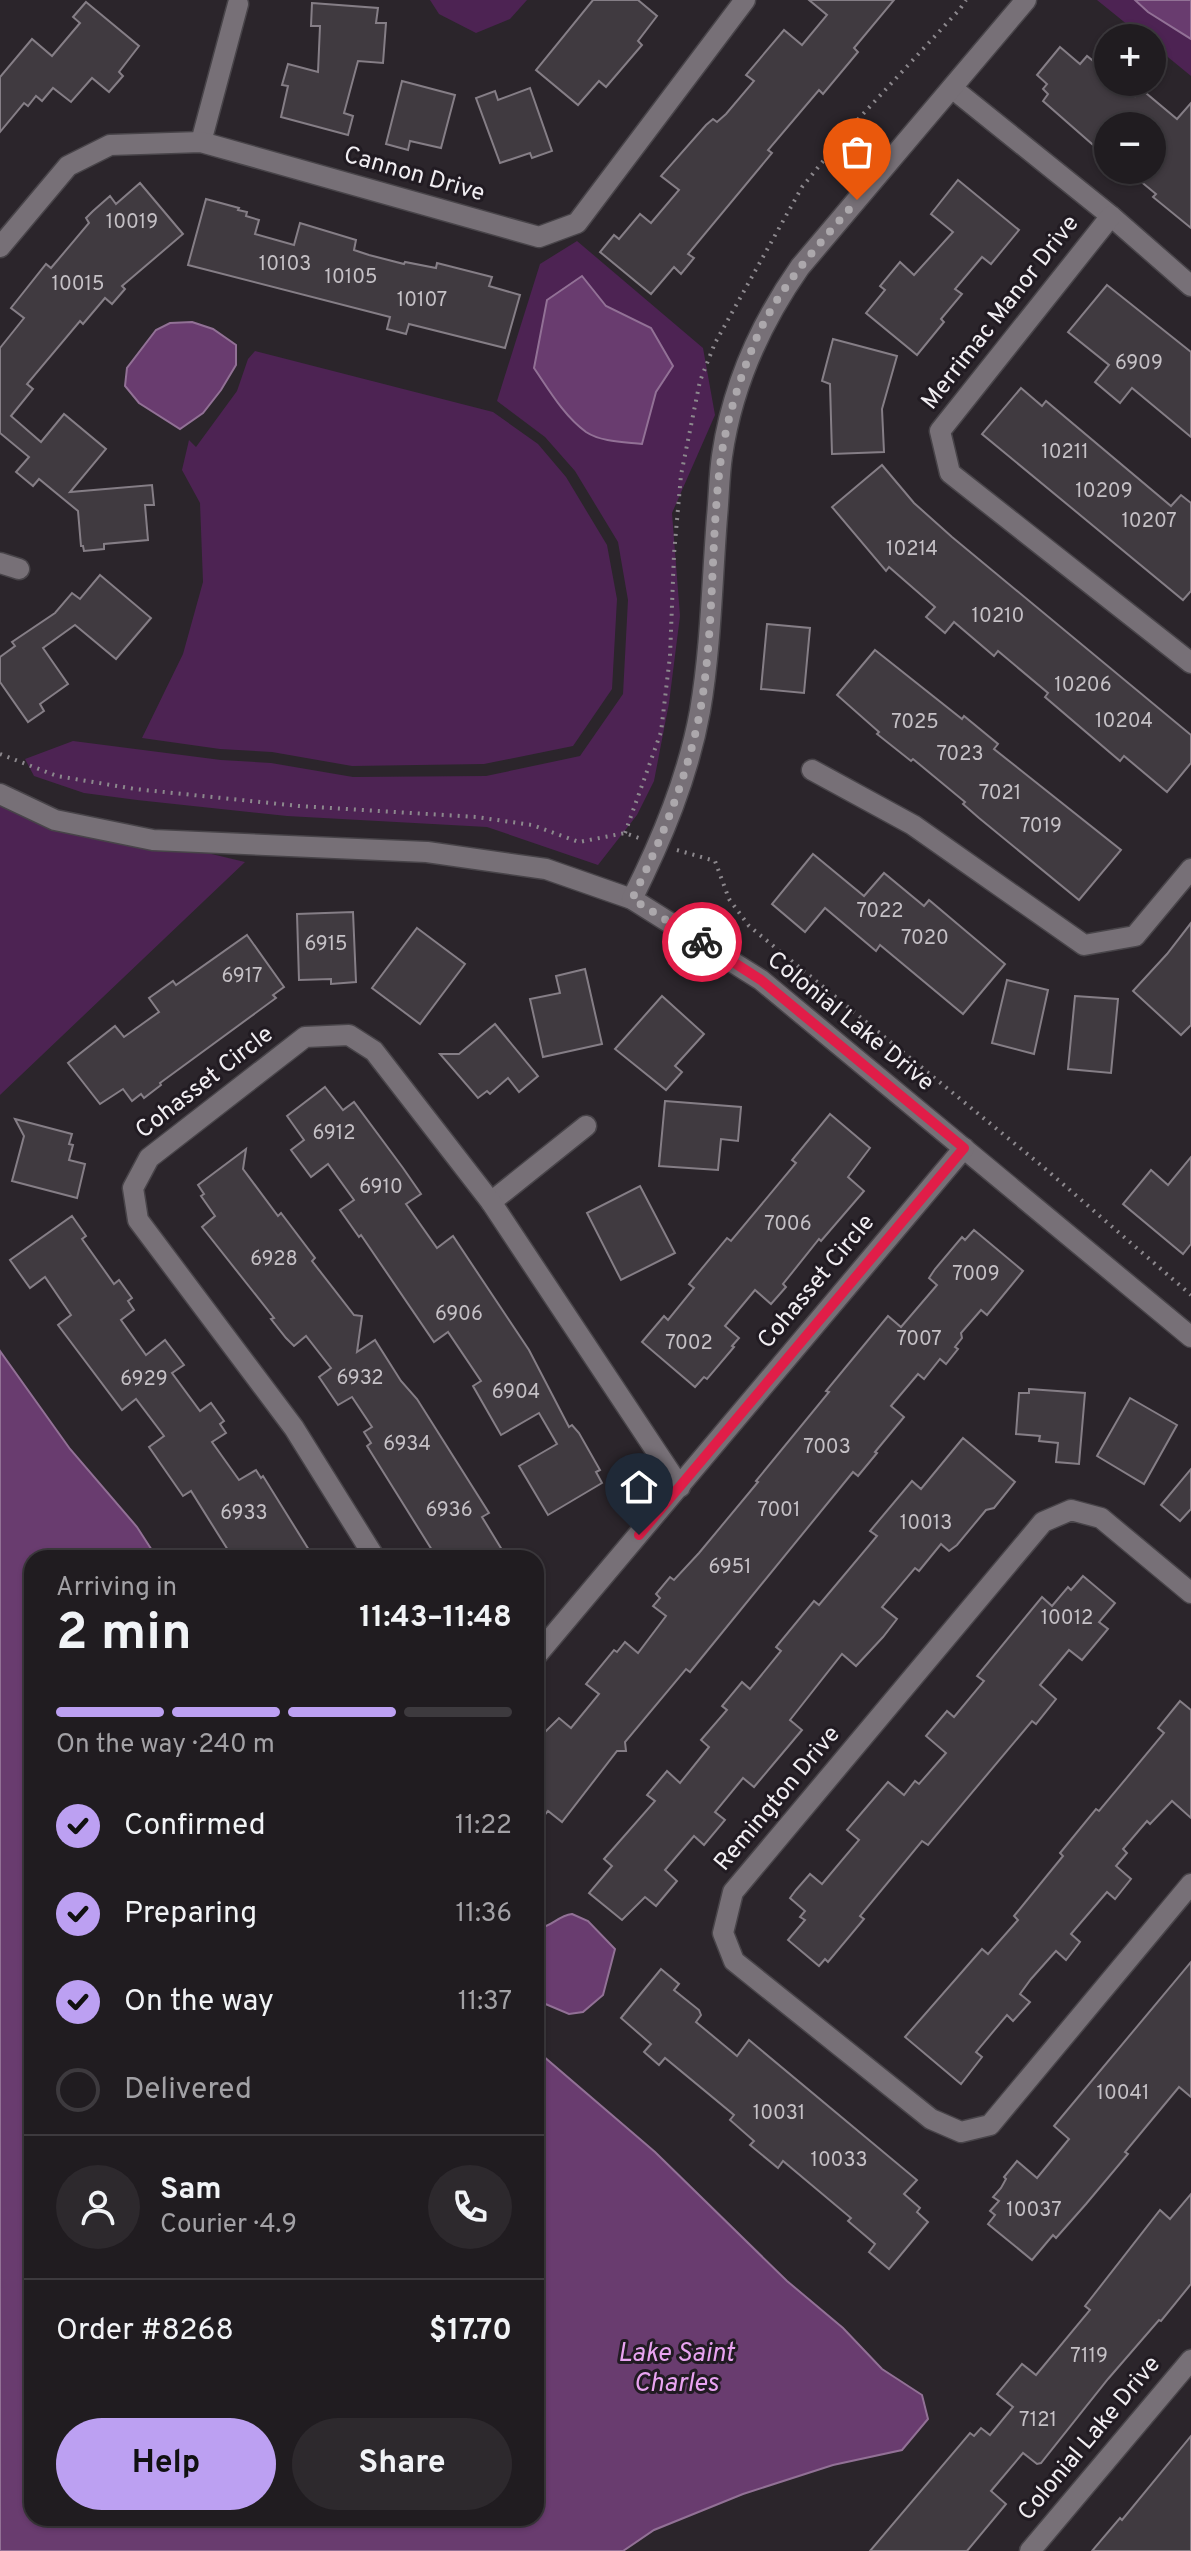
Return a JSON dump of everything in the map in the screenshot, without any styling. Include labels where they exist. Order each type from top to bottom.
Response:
[{"type":"street","name":"Cannon Drive","points":[[0,247],[68,166],[110,145],[201,142],[539,237],[577,223],[745,0]]},
{"type":"street","points":[[632,899],[659,845],[685,772],[700,710],[722,457],[735,397],[757,337],[800,267],[1026,0]]},
{"type":"street","points":[[201,142],[238,4]]},
{"type":"street","points":[[952,88],[1111,216],[1191,286]]},
{"type":"street","name":"Merrimac Manor Drive","points":[[1111,216],[940,431],[950,473],[1191,663]]},
{"type":"street","points":[[812,770],[913,825],[1084,945],[1135,936],[1191,869]]},
{"type":"street","name":"Colonial Lake Drive","points":[[0,794],[55,820],[153,840],[427,852],[546,869],[632,899],[761,980],[1188,1329]]},
{"type":"street","name":"Cohasset Circle","points":[[370,1550],[294,1428],[138,1220],[133,1188],[149,1158],[305,1037],[349,1035],[374,1051],[491,1202],[680,1487]]},
{"type":"street","points":[[491,1202],[586,1126]]},
{"type":"street","name":"Cohasset Circle","points":[[544,1647],[964,1148]]},
{"type":"street","name":"Remington Drive","points":[[1191,1593],[1101,1518],[1071,1510],[1043,1522],[733,1892],[723,1933],[734,1961],[931,2119],[961,2132],[990,2125],[1191,1884]]},
{"type":"street","name":"Colonial Lake Drive","points":[[1030,2551],[1191,2360]]},
{"type":"path","points":[[0,754],[57,776],[135,789],[299,806],[476,817],[532,825],[579,842],[625,833],[715,861],[729,899],[749,926],[1078,1197],[1191,1295]]},
{"type":"shaded area","points":[[430,0],[527,0],[510,19],[476,33],[439,14]]},
{"type":"shaded area","points":[[1097,0],[1191,0],[1191,76],[1166,55],[1166,24],[1127,24]]},
{"type":"shaded area","points":[[577,241],[703,348],[715,415],[672,513],[680,616],[669,703],[654,781],[637,815],[598,865],[487,827],[287,816],[137,800],[84,793],[34,776],[25,759],[73,741],[221,760],[271,763],[353,777],[486,776],[580,756],[623,694],[628,600],[618,542],[575,471],[545,437],[497,401],[540,264]]},
{"type":"shaded area","points":[[255,351],[493,412],[538,444],[566,477],[607,545],[617,599],[612,689],[573,746],[484,764],[352,766],[272,752],[220,749],[142,738],[183,654],[203,582],[200,503],[182,470],[189,440],[196,447],[237,391],[248,359]]},
{"type":"shaded area","points":[[0,794],[153,840],[245,862],[0,1095]]},
{"type":"water","points":[[1135,0],[1191,0],[1191,39],[1148,12]]},
{"type":"water","points":[[582,276],[606,306],[651,328],[673,366],[656,392],[642,444],[606,440],[586,432],[564,411],[534,368],[547,300]]},
{"type":"water","points":[[192,322],[213,329],[236,345],[236,365],[203,413],[180,429],[139,403],[125,386],[127,368],[156,330],[170,323]]},
{"type":"water","name":"Lake Saint Charles","points":[[0,1351],[70,1449],[137,1527],[152,1550],[24,1550],[24,2526],[544,2526],[544,2057],[655,2152],[787,2281],[843,2328],[882,2369],[922,2395],[928,2419],[902,2450],[833,2465],[743,2494],[654,2530],[623,2551],[0,2551]]},
{"type":"water","points":[[572,1914],[588,1921],[615,1949],[603,1995],[583,2012],[569,2014],[544,2003],[544,1927]]},
{"type":"building","points":[[593,0],[638,0],[657,16],[638,41],[642,45],[606,87],[599,81],[578,105],[536,70]]},
{"type":"building","points":[[809,0],[894,0],[854,48],[858,52],[823,94],[819,90],[768,150],[772,153],[688,254],[694,258],[681,274],[674,267],[651,294],[600,252],[614,235],[619,239],[640,214],[651,223],[679,190],[661,176],[706,125],[713,119],[717,122],[726,114],[754,81],[746,75],[784,30],[802,45],[827,15]]},
{"type":"building","points":[[86,2],[139,46],[119,72],[123,76],[109,92],[92,78],[71,102],[53,88],[42,101],[36,96],[28,106],[24,103],[0,132],[0,77],[32,39],[52,56],[80,23],[73,17]]},
{"type":"building","points":[[312,3],[378,8],[376,23],[386,23],[383,63],[358,61],[344,113],[353,116],[348,135],[281,117],[288,86],[282,85],[288,64],[318,72],[320,26],[311,26]]},
{"type":"building","points":[[1060,47],[1080,64],[1087,56],[1094,62],[1094,96],[1149,96],[1177,119],[1191,103],[1191,228],[1153,197],[1156,194],[1144,184],[1166,184],[1166,112],[1094,112],[1094,146],[1043,101],[1048,94],[1043,89],[1047,84],[1037,75]]},
{"type":"building","points":[[402,81],[455,95],[441,148],[410,141],[408,150],[386,144]]},
{"type":"building","points":[[530,88],[552,151],[532,158],[530,153],[500,163],[476,98],[495,91],[498,100]]},
{"type":"building","points":[[958,180],[1019,230],[991,264],[982,257],[955,289],[962,294],[917,355],[866,313],[885,290],[880,286],[900,262],[914,275],[953,232],[931,214]]},
{"type":"building","points":[[140,183],[183,234],[122,286],[125,289],[112,304],[105,298],[83,324],[80,321],[27,384],[33,389],[11,416],[41,442],[64,414],[106,449],[70,492],[152,485],[154,505],[145,505],[148,540],[104,544],[104,549],[84,551],[78,511],[39,479],[33,486],[16,472],[29,457],[0,433],[0,348],[24,318],[11,308],[46,264],[51,268],[89,223],[86,218],[110,196],[116,204]]},
{"type":"building","points":[[206,199],[239,208],[247,212],[246,216],[259,220],[255,234],[294,245],[300,223],[356,240],[354,250],[369,255],[436,268],[437,263],[492,277],[489,286],[520,295],[505,348],[409,324],[406,334],[387,329],[390,317],[188,265]]},
{"type":"building","points":[[1107,285],[1191,352],[1191,437],[1132,388],[1120,403],[1095,382],[1109,365],[1068,332]]},
{"type":"building","points":[[833,339],[897,356],[882,409],[884,452],[832,454],[830,384],[822,381]]},
{"type":"building","points":[[1021,388],[1042,406],[1046,401],[1171,506],[1181,495],[1191,503],[1191,591],[1183,600],[982,434]]},
{"type":"building","points":[[882,465],[914,503],[952,537],[1191,735],[1191,763],[1167,792],[1124,756],[1120,761],[1045,697],[1048,693],[998,651],[994,656],[954,622],[945,633],[926,617],[935,607],[889,567],[886,571],[832,507]]},
{"type":"building","points":[[100,575],[151,618],[116,659],[75,625],[43,648],[68,684],[40,704],[44,711],[28,722],[0,682],[0,657],[15,646],[12,642],[55,613],[72,593],[80,599]]},
{"type":"building","points":[[767,624],[810,628],[804,693],[761,689]]},
{"type":"building","points":[[875,650],[962,719],[964,716],[998,744],[994,749],[1121,850],[1079,900],[913,759],[911,761],[877,734],[879,732],[837,695]]},
{"type":"building","points":[[813,854],[864,896],[884,873],[924,906],[929,900],[1005,964],[963,1014],[880,945],[876,951],[825,908],[805,932],[772,904]]},
{"type":"building","points":[[353,912],[356,982],[331,984],[331,979],[299,980],[297,914]]},
{"type":"building","points":[[1191,923],[1191,1025],[1181,1035],[1133,991]]},
{"type":"building","points":[[417,928],[465,964],[420,1024],[372,988]]},
{"type":"building","points":[[247,935],[284,987],[273,995],[276,998],[144,1098],[141,1094],[132,1101],[123,1089],[100,1104],[68,1063],[115,1026],[124,1037],[159,1012],[149,998],[173,981],[176,985]]},
{"type":"building","points":[[585,969],[602,1044],[543,1057],[530,999],[560,993],[556,976]]},
{"type":"building","points":[[1007,980],[1048,990],[1034,1054],[992,1043]]},
{"type":"building","points":[[662,996],[704,1034],[675,1066],[682,1072],[666,1090],[615,1049]]},
{"type":"building","points":[[1075,996],[1118,999],[1111,1073],[1068,1069]]},
{"type":"building","points":[[495,1024],[538,1076],[519,1092],[508,1078],[490,1094],[487,1091],[478,1098],[440,1054],[459,1054]]},
{"type":"building","points":[[325,1087],[343,1110],[354,1102],[403,1168],[421,1194],[406,1204],[437,1248],[453,1236],[529,1350],[569,1427],[572,1425],[579,1433],[600,1470],[596,1472],[602,1483],[548,1515],[519,1466],[557,1444],[539,1413],[501,1435],[473,1386],[481,1381],[448,1332],[434,1342],[361,1235],[359,1237],[340,1210],[354,1200],[328,1164],[311,1177],[291,1150],[304,1140],[287,1116]]},
{"type":"building","points":[[665,1101],[741,1107],[738,1141],[721,1139],[718,1170],[659,1166]]},
{"type":"building","points":[[830,1114],[870,1148],[848,1177],[864,1191],[821,1241],[819,1239],[771,1304],[755,1290],[725,1326],[739,1338],[734,1347],[707,1379],[704,1377],[695,1387],[642,1342],[664,1316],[668,1320],[694,1288],[689,1284],[727,1238],[731,1241],[796,1163],[792,1160]]},
{"type":"building","points":[[15,1119],[72,1134],[69,1160],[85,1164],[77,1198],[12,1181],[24,1136]]},
{"type":"building","points":[[246,1149],[243,1169],[278,1216],[281,1213],[315,1258],[312,1261],[354,1315],[362,1316],[357,1352],[375,1340],[401,1381],[417,1399],[489,1513],[482,1517],[502,1550],[432,1550],[367,1446],[371,1443],[364,1432],[372,1427],[352,1397],[338,1405],[319,1377],[331,1368],[306,1336],[294,1346],[286,1338],[271,1319],[274,1318],[202,1227],[215,1216],[201,1196],[204,1194],[198,1185]]},
{"type":"building","points":[[1191,1157],[1191,1244],[1183,1254],[1123,1204],[1151,1170],[1168,1185]]},
{"type":"building","points":[[640,1186],[675,1253],[621,1280],[587,1213]]},
{"type":"building","points":[[72,1216],[86,1236],[82,1239],[114,1284],[119,1280],[132,1298],[128,1301],[134,1310],[121,1320],[146,1355],[165,1340],[184,1365],[172,1373],[200,1411],[211,1403],[224,1421],[220,1424],[226,1433],[212,1442],[239,1480],[256,1470],[261,1478],[263,1476],[309,1550],[228,1550],[191,1491],[183,1496],[149,1447],[164,1436],[136,1399],[122,1410],[58,1325],[71,1315],[45,1277],[30,1288],[10,1260]]},
{"type":"building","points":[[974,1230],[1023,1271],[987,1315],[981,1310],[961,1333],[962,1338],[955,1347],[958,1349],[946,1364],[940,1359],[924,1379],[918,1374],[891,1406],[904,1417],[877,1453],[858,1476],[853,1472],[690,1672],[686,1669],[625,1742],[626,1751],[617,1751],[562,1822],[548,1811],[544,1816],[544,1733],[559,1718],[571,1728],[599,1694],[586,1684],[614,1650],[617,1652],[625,1642],[638,1653],[666,1616],[653,1606],[660,1598],[656,1594],[670,1577],[674,1580],[699,1553],[888,1316],[901,1327],[937,1285],[929,1278],[935,1269],[962,1237],[965,1240]]},
{"type":"building","points":[[1029,1389],[1085,1393],[1079,1464],[1056,1462],[1058,1443],[1039,1441],[1040,1436],[1016,1434],[1019,1393],[1029,1393]]},
{"type":"building","points":[[1130,1398],[1177,1425],[1144,1484],[1097,1456]]},
{"type":"building","points":[[963,1438],[1015,1482],[957,1545],[949,1551],[941,1544],[919,1571],[915,1568],[882,1607],[897,1619],[883,1637],[856,1666],[842,1654],[790,1720],[802,1730],[754,1787],[743,1778],[715,1812],[725,1820],[704,1845],[694,1836],[665,1870],[677,1881],[656,1906],[645,1897],[622,1920],[589,1893],[612,1866],[604,1859],[655,1801],[647,1795],[667,1771],[680,1783],[709,1747],[701,1740],[727,1710],[722,1706],[742,1682],[750,1689],[781,1651],[776,1647],[814,1601],[819,1605],[877,1536],[870,1531],[912,1481],[921,1489]]},
{"type":"building","points":[[1191,1469],[1191,1509],[1180,1521],[1161,1505]]},
{"type":"building","points":[[1083,1576],[1115,1603],[1099,1622],[1108,1629],[1082,1660],[1069,1650],[1040,1685],[1056,1699],[1036,1724],[1032,1721],[928,1845],[922,1841],[860,1916],[864,1919],[828,1962],[825,1959],[819,1966],[788,1940],[805,1920],[800,1917],[805,1911],[790,1898],[810,1874],[822,1884],[859,1840],[847,1830],[888,1782],[904,1795],[915,1781],[919,1784],[946,1753],[926,1736],[947,1711],[954,1717],[984,1681],[977,1676],[1042,1597],[1052,1606],[1068,1587],[1071,1590]]},
{"type":"building","points":[[1180,1701],[1191,1710],[1191,1818],[1172,1801],[1150,1824],[1147,1821],[1123,1849],[1127,1853],[1116,1866],[1131,1879],[1115,1899],[1107,1892],[1071,1934],[1080,1942],[1066,1960],[1056,1951],[1031,1979],[1020,1994],[1030,2002],[1013,2021],[1007,2015],[976,2052],[982,2057],[961,2084],[905,2037],[982,1949],[988,1954],[1018,1920],[1014,1916],[1063,1856],[1060,1853],[1164,1733],[1158,1728]]},
{"type":"building","points":[[1191,1962],[1191,2097],[1179,2087],[1086,2204],[1032,2260],[988,2224],[995,2215],[990,2211],[999,2201],[993,2197],[1017,2161],[1037,2178],[1069,2139],[1054,2126]]},
{"type":"building","points":[[661,1969],[679,1984],[674,1990],[699,2010],[701,2015],[696,2022],[737,2056],[749,2040],[917,2180],[904,2194],[920,2208],[917,2212],[928,2222],[889,2269],[869,2252],[875,2244],[848,2221],[851,2218],[783,2161],[778,2168],[750,2145],[754,2141],[730,2120],[734,2115],[665,2058],[659,2065],[644,2052],[651,2044],[621,2018]]},
{"type":"building","points":[[1191,2194],[1191,2284],[1108,2379],[1041,2463],[1037,2464],[1023,2453],[991,2491],[1006,2504],[967,2551],[870,2551],[970,2433],[974,2436],[981,2428],[990,2435],[1013,2407],[997,2394],[1022,2364],[1036,2375],[1090,2310],[1085,2306],[1160,2210],[1170,2219]]},
{"type":"building","points":[[1191,2436],[1191,2551],[1092,2551],[1120,2518],[1122,2520]]},
{"type":"way so far","points":[[702,942],[632,899],[659,845],[685,772],[700,710],[722,457],[735,397],[757,337],[800,267],[857,200]]},
{"type":"route","points":[[639,1535],[964,1148],[761,980],[702,942]]}]
